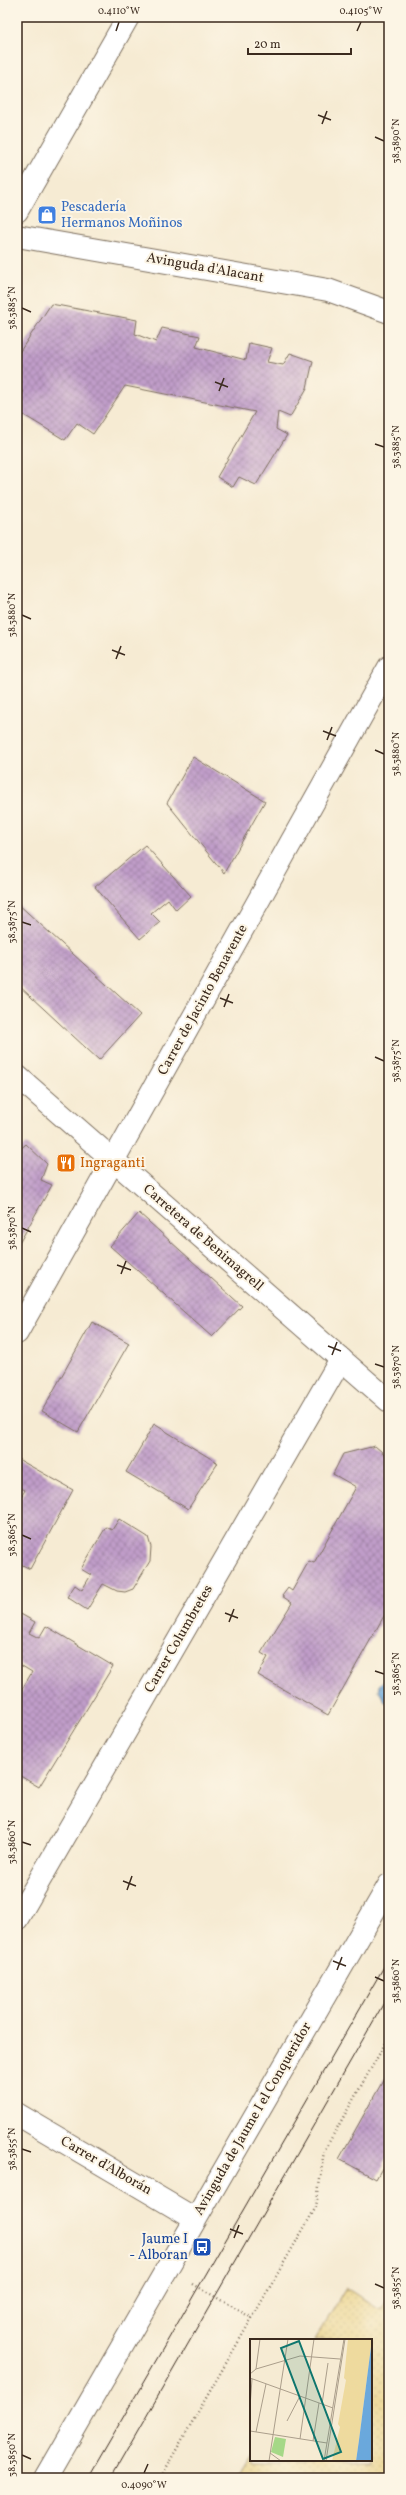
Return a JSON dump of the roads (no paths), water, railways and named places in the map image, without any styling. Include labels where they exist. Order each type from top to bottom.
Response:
[{"type":"street","points":[[17,211],[128,17]]},
{"type":"street","name":"Avinguda d'Alacant","points":[[17,236],[328,290],[389,312]]},
{"type":"street","name":"Carrer de Jacinto Benavente","points":[[17,1333],[389,667]]},
{"type":"street","name":"Carretera de Benimagrell","points":[[18,1079],[114,1160],[388,1400]]},
{"type":"street","name":"Carrer Columbretes","points":[[17,1919],[341,1359]]},
{"type":"street","name":"Avinguda de Jaume I el Conqueridor","points":[[46,2478],[389,1885]]},
{"type":"street","name":"Carrer d'Alborán","points":[[17,2114],[195,2219]]},
{"type":"water","points":[[389,1675],[389,1704],[385,1702],[379,1691],[380,1684]]},
{"type":"tram line","points":[[88,2478],[389,1958]]},
{"type":"tram line","points":[[111,2478],[389,1994]]},
{"type":"place","name":"Pescadería Hermanos Moñinos","points":[[47,215]]},
{"type":"place","name":"Ingraganti","points":[[66,1163]]},
{"type":"place","name":"Jaume I - Alboran","points":[[202,2247]]}]
